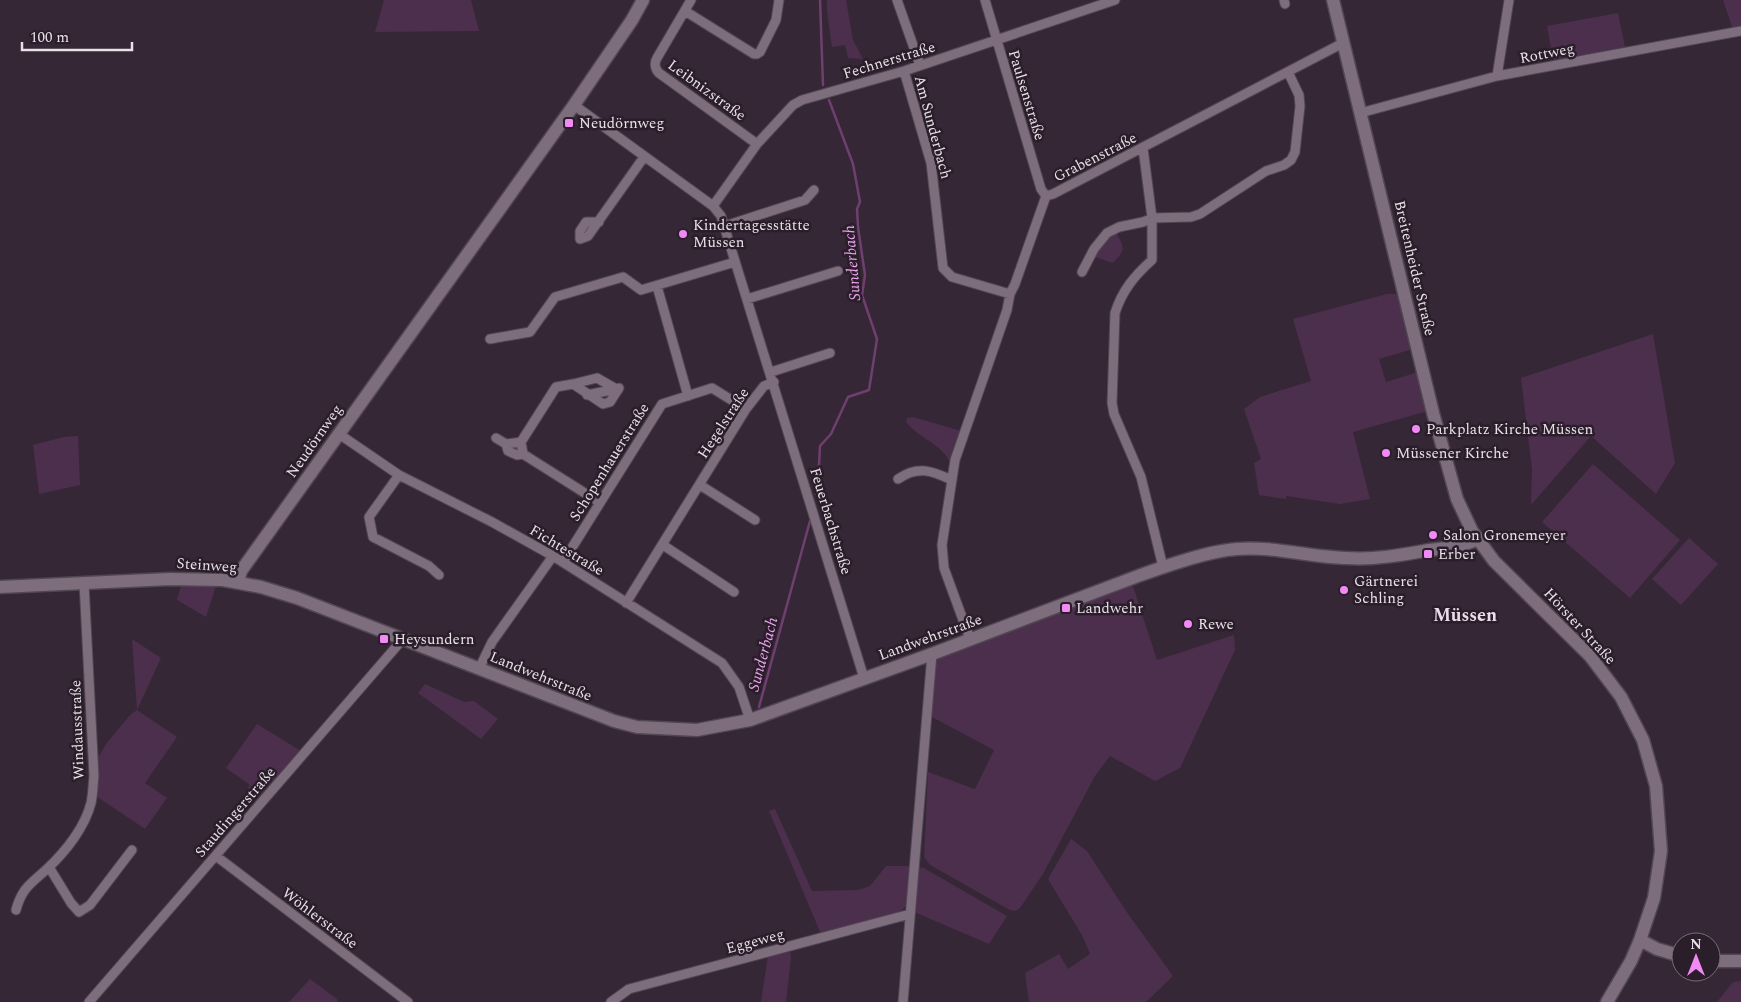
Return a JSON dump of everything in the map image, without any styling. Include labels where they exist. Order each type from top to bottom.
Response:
[{"type":"street","name":"Neudörnweg","points":[[238,582],[241,571],[574,105],[632,20],[643,0]]},
{"type":"street","name":"Leibnizstraße","points":[[692,0],[657,58],[655,64],[657,71],[757,144]]},
{"type":"street","points":[[685,11],[754,54],[758,54],[776,20],[778,0]]},
{"type":"street","points":[[897,0],[920,65]]},
{"type":"street","name":"Paulsenstraße","points":[[985,0],[1041,189],[1046,196]]},
{"type":"street","name":"Fechnerstraße","points":[[713,206],[757,144],[793,105],[802,100],[904,71],[1115,0]]},
{"type":"street","name":"Breitenheider Straße","points":[[1333,0],[1450,479],[1465,518],[1477,539]]},
{"type":"street","points":[[1497,76],[1509,0]]},
{"type":"street","name":"Rottweg","points":[[1360,113],[1497,76],[1741,31]]},
{"type":"street","name":"Grabenstraße","points":[[970,639],[942,558],[942,545],[952,480],[958,453],[1010,294],[1046,196],[1343,44]]},
{"type":"street","name":"Am Sunderbach","points":[[904,71],[931,163],[943,268],[952,276],[1010,294]]},
{"type":"street","points":[[1082,272],[1094,248],[1107,233],[1119,227],[1152,218],[1192,217],[1200,214],[1266,171],[1284,165],[1291,160],[1295,152],[1300,106],[1299,95],[1288,72]]},
{"type":"street","name":"Feuerbachstraße","points":[[574,105],[713,206],[722,216],[864,678]]},
{"type":"street","points":[[1143,148],[1152,218],[1152,260],[1128,285],[1115,313],[1112,403],[1114,414],[1142,477],[1163,567]]},
{"type":"street","points":[[599,222],[644,157]]},
{"type":"street","points":[[725,226],[805,200],[814,190]]},
{"type":"street","points":[[490,339],[530,332],[555,297],[623,277],[641,290],[736,262]]},
{"type":"street","points":[[747,299],[838,270]]},
{"type":"street","points":[[657,286],[688,396]]},
{"type":"street","points":[[771,372],[830,353]]},
{"type":"street","points":[[573,384],[591,394],[603,404],[610,402],[618,389],[597,378],[556,387],[520,442],[523,454],[599,502]]},
{"type":"street","points":[[591,394],[592,379]]},
{"type":"street","name":"Hegelstraße","points":[[626,603],[746,409],[764,386],[774,382]]},
{"type":"street","name":"Schopenhauerstraße","points":[[563,562],[662,404],[712,388],[746,409]]},
{"type":"street","name":"Fichtestraße","points":[[339,434],[399,474],[554,556],[722,663],[739,687],[750,720]]},
{"type":"street","points":[[496,438],[506,444],[520,442]]},
{"type":"street","points":[[506,444],[508,451],[517,456],[523,454]]},
{"type":"street","points":[[898,479],[908,472],[921,471],[933,472],[952,480]]},
{"type":"street","points":[[399,474],[369,517],[373,537],[429,566],[439,576]]},
{"type":"street","points":[[700,485],[756,520]]},
{"type":"street","name":"Landwehrstraße","points":[[402,640],[598,716],[638,727],[697,730],[750,720],[1163,567],[1236,549],[1273,549],[1346,558],[1364,558],[1433,550],[1464,544],[1477,539]]},
{"type":"street","name":"Hörster Straße","points":[[1477,539],[1510,578],[1590,656],[1621,697],[1643,740],[1656,786],[1661,850],[1654,898],[1631,961],[1607,1002]]},
{"type":"street","points":[[663,545],[734,592]]},
{"type":"street","points":[[479,669],[492,642],[554,556]]},
{"type":"street","name":"Steinweg","points":[[0,587],[170,578],[238,582],[297,598],[402,640]]},
{"type":"street","name":"Windausstraße","points":[[16,910],[20,896],[33,880],[49,867],[69,845],[86,818],[91,803],[94,776],[84,583]]},
{"type":"street","name":"Staudingerstraße","points":[[89,1002],[402,640]]},
{"type":"street","points":[[903,1002],[932,654]]},
{"type":"street","points":[[49,867],[79,912],[90,905],[132,850]]},
{"type":"street","name":"Wöhlerstraße","points":[[216,856],[408,1002]]},
{"type":"street","name":"Eggeweg","points":[[611,1002],[629,990],[910,914]]},
{"type":"street","points":[[1640,940],[1657,949],[1671,953]]},
{"type":"street","points":[[1721,961],[1741,961]]},
{"type":"shaded area","points":[[384,0],[471,0],[479,31],[375,32]]},
{"type":"shaded area","points":[[827,0],[846,0],[853,40],[863,59],[848,58],[845,45],[832,47]]},
{"type":"shaded area","points":[[1723,0],[1741,0],[1741,28],[1733,30]]},
{"type":"shaded area","points":[[1618,13],[1625,47],[1553,60],[1547,26]]},
{"type":"shaded area","points":[[1116,232],[1123,249],[1113,263],[1095,257],[1098,249],[1108,237]]},
{"type":"shaded area","points":[[1387,294],[1396,294],[1401,300],[1413,349],[1379,359],[1386,382],[1418,372],[1428,411],[1353,432],[1370,499],[1340,504],[1286,496],[1286,499],[1259,495],[1254,463],[1261,459],[1244,409],[1260,397],[1311,381],[1293,319]]},
{"type":"shaded area","points":[[1653,334],[1675,463],[1656,494],[1591,436],[1531,505],[1532,469],[1521,378]]},
{"type":"shaded area","points":[[913,417],[961,431],[954,455],[949,460],[940,449],[917,433],[906,422],[907,418]]},
{"type":"shaded area","points":[[78,436],[80,485],[39,494],[33,445],[64,437]]},
{"type":"shaded area","points":[[1593,464],[1680,540],[1630,598],[1542,522]]},
{"type":"shaded area","points":[[1689,538],[1718,564],[1681,605],[1652,579]]},
{"type":"shaded area","points":[[181,585],[198,587],[216,586],[206,617],[177,600]]},
{"type":"shaded area","points":[[1133,586],[1157,660],[1234,635],[1235,650],[1180,768],[1155,781],[1110,756],[1095,776],[1043,874],[1020,908],[1015,911],[1010,910],[930,865],[924,857],[928,772],[975,789],[994,750],[930,716],[936,659]]},
{"type":"shaded area","points":[[132,639],[161,658],[137,710]]},
{"type":"shaded area","points":[[425,684],[464,702],[474,701],[498,719],[481,739],[418,693]]},
{"type":"shaded area","points":[[137,710],[177,737],[145,783],[167,798],[145,829],[96,796],[97,760],[106,744],[130,715]]},
{"type":"shaded area","points":[[257,724],[301,751],[258,802],[246,790],[250,785],[226,768]]},
{"type":"shaded area","points":[[775,809],[812,891],[858,890],[870,886],[886,866],[912,866],[908,903],[902,910],[893,914],[821,934],[769,811]]},
{"type":"shaded area","points":[[1071,839],[1087,851],[1126,911],[1173,976],[1146,1002],[1029,1002],[1025,973],[1059,954],[1068,969],[1090,954],[1083,937],[1048,879]]},
{"type":"shaded area","points":[[922,867],[1007,916],[989,944],[914,912],[918,870]]},
{"type":"shaded area","points":[[790,949],[791,958],[786,1002],[761,1002],[768,955]]},
{"type":"shaded area","points":[[310,979],[337,999],[338,1002],[289,1002]]},
{"type":"shaded area","points":[[1741,981],[1741,1002],[1717,1002],[1733,982]]},
{"type":"waterway","name":"Sunderbach","points":[[820,0],[823,85]]},
{"type":"waterway","name":"Sunderbach","points":[[816,494],[820,446],[831,434],[848,397],[869,390],[877,339],[862,295],[865,275],[858,227],[857,209],[860,202],[853,164],[829,100]]},
{"type":"waterway","name":"Sunderbach","points":[[759,707],[810,521]]},
{"type":"place","name":"Neudörnweg","points":[[569,123]]},
{"type":"place","name":"Kindertagesstätte Müssen","points":[[683,234]]},
{"type":"place","name":"Parkplatz Kirche Müssen","points":[[1416,429]]},
{"type":"place","name":"Müssener Kirche","points":[[1386,453]]},
{"type":"place","name":"Salon Gronemeyer","points":[[1433,535]]},
{"type":"place","name":"Erber","points":[[1428,554]]},
{"type":"place","name":"Gärtnerei Schling","points":[[1344,590]]},
{"type":"place","name":"Landwehr","points":[[1066,608]]},
{"type":"place","name":"Rewe","points":[[1188,624]]},
{"type":"place","name":"Heysundern","points":[[384,639]]},
{"type":"district","name":"Müssen","points":[[1465,615]]}]
